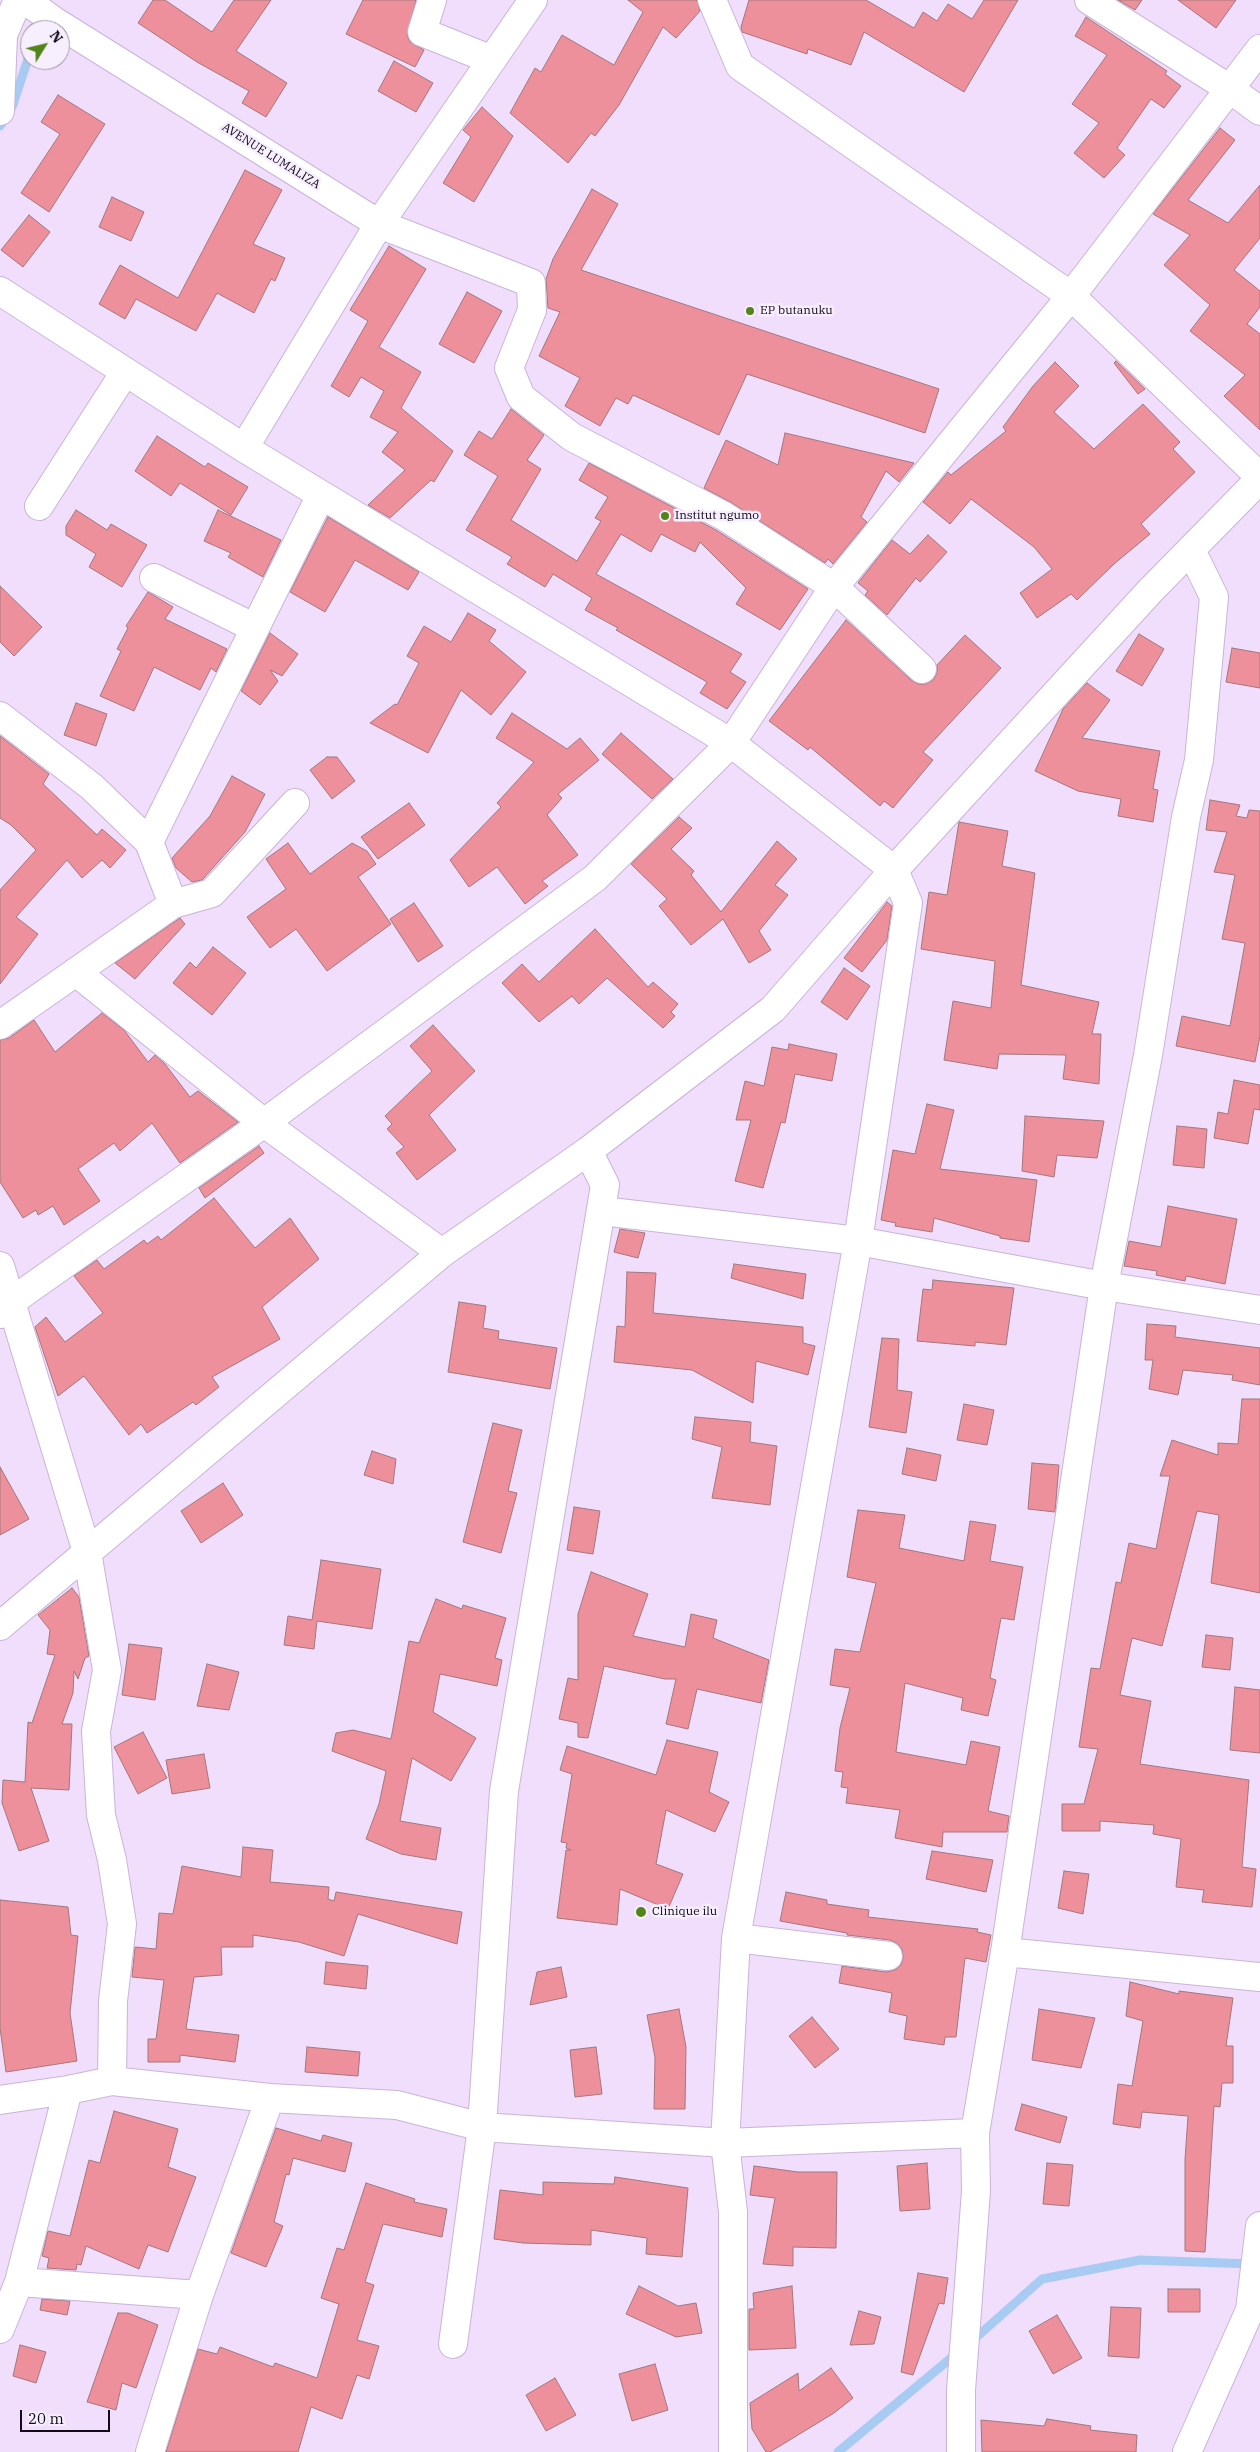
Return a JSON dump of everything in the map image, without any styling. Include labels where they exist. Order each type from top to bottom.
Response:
[{"type":"street","points":[[432,0],[422,32],[492,60]]},
{"type":"street","points":[[244,448],[379,224],[533,0]]},
{"type":"street","points":[[0,1626],[442,1253],[588,1152],[773,1009],[894,870],[1151,590],[1260,478],[1071,296],[740,66],[712,0]]},
{"type":"street","points":[[1089,0],[1230,89],[1260,111]]},
{"type":"street","points":[[0,111],[3,35],[34,8]]},
{"type":"street","name":"AVENUE LUMALIZA","points":[[34,8],[379,224],[531,284],[532,310],[509,368],[521,397],[572,437],[724,516],[834,587]]},
{"type":"street","points":[[6,1308],[264,1123],[595,878],[731,743],[834,587],[1071,296],[1260,49]]},
{"type":"street","points":[[0,291],[244,448],[731,743],[894,870],[908,903],[858,1241],[736,1938],[725,2143],[733,2212],[733,2452]]},
{"type":"street","points":[[39,506],[125,372]]},
{"type":"street","points":[[149,842],[321,495]]},
{"type":"street","points":[[961,2452],[961,2390],[976,2191],[975,2133],[1005,1952],[1104,1286],[1148,1055],[1186,817],[1200,760],[1214,597],[1192,550]]},
{"type":"street","points":[[154,578],[255,628]]},
{"type":"street","points":[[834,587],[922,669]]},
{"type":"street","points":[[0,716],[92,787],[149,842],[173,904]]},
{"type":"street","points":[[0,1025],[173,904],[212,893],[296,803]]},
{"type":"street","points":[[76,972],[264,1123],[442,1253]]},
{"type":"street","points":[[453,2344],[482,2127],[504,1791],[605,1185],[588,1152]]},
{"type":"street","points":[[602,1211],[858,1241],[1104,1286],[1260,1310]]},
{"type":"street","points":[[0,1266],[6,1308],[86,1552],[107,1670],[96,1731],[101,1815],[112,1860],[122,1924],[113,2001],[112,2081]]},
{"type":"street","points":[[736,1938],[888,1956]]},
{"type":"street","points":[[1005,1952],[1260,1977]]},
{"type":"street","points":[[0,2100],[68,2090],[112,2081],[270,2098],[397,2105],[482,2127],[725,2143],[975,2133]]},
{"type":"street","points":[[0,2329],[19,2282],[68,2090]]},
{"type":"street","points":[[150,2452],[199,2295],[270,2098]]},
{"type":"street","points":[[1188,2452],[1250,2310],[1259,2232]]},
{"type":"street","points":[[19,2282],[199,2295]]},
{"type":"building","points":[[153,0],[165,0],[212,32],[234,0],[271,0],[236,51],[287,83],[266,117],[242,103],[249,91],[197,62],[138,23]]},
{"type":"building","points":[[363,0],[416,0],[407,35],[410,42],[424,50],[415,67],[346,34]]},
{"type":"building","points":[[628,0],[697,0],[700,11],[676,38],[663,27],[619,105],[595,136],[591,133],[568,163],[510,113],[535,68],[541,72],[562,35],[614,65],[643,12]]},
{"type":"building","points":[[749,0],[866,0],[914,28],[923,12],[937,21],[948,4],[972,19],[984,0],[1018,0],[964,92],[864,32],[851,65],[808,49],[807,54],[742,32],[741,27]]},
{"type":"building","points":[[1118,0],[1142,0],[1135,10]]},
{"type":"building","points":[[1178,0],[1236,0],[1216,28]]},
{"type":"building","points":[[1086,17],[1167,71],[1165,74],[1181,86],[1164,108],[1151,99],[1117,148],[1125,155],[1104,178],[1074,153],[1099,123],[1072,104],[1107,55],[1075,36]]},
{"type":"building","points":[[394,61],[433,83],[416,112],[378,91]]},
{"type":"building","points":[[58,95],[105,124],[49,212],[21,193],[60,134],[41,122]]},
{"type":"building","points":[[482,107],[513,136],[474,202],[443,183],[471,137],[463,130]]},
{"type":"building","points":[[1220,128],[1235,140],[1188,200],[1228,223],[1260,185],[1260,238],[1234,270],[1260,291],[1260,307],[1247,324],[1260,334],[1260,430],[1224,396],[1245,375],[1190,331],[1210,305],[1164,265],[1190,235],[1153,214]]},
{"type":"building","points":[[245,170],[282,190],[253,244],[285,258],[275,281],[271,279],[254,313],[217,293],[196,331],[136,299],[125,319],[99,304],[120,265],[178,298]]},
{"type":"building","points":[[592,189],[618,204],[581,270],[939,389],[925,433],[747,374],[719,435],[633,395],[628,404],[616,398],[600,426],[565,406],[580,378],[539,356],[560,312],[548,308],[546,279],[553,259]]},
{"type":"building","points":[[112,197],[144,212],[131,241],[99,227]]},
{"type":"building","points":[[29,215],[50,232],[23,267],[1,250]]},
{"type":"building","points":[[389,246],[426,269],[379,347],[421,372],[401,408],[453,451],[434,482],[431,480],[390,518],[368,505],[405,470],[382,452],[398,432],[370,417],[384,391],[361,377],[349,397],[331,386],[368,321],[350,310]]},
{"type":"building","points":[[467,292],[502,311],[474,363],[439,344]]},
{"type":"building","points":[[1116,361],[1145,389],[1138,394],[1114,363]]},
{"type":"building","points":[[1055,362],[1079,386],[1054,412],[1094,449],[1143,404],[1180,442],[1173,449],[1195,472],[1141,524],[1150,534],[1114,564],[1077,600],[1071,594],[1037,618],[1020,593],[1052,569],[1034,547],[971,499],[950,524],[923,502],[948,472],[951,475],[1006,431],[1003,427],[1033,386]]},
{"type":"building","points":[[511,409],[544,435],[527,460],[541,469],[511,520],[577,561],[601,521],[595,518],[608,497],[579,480],[589,463],[716,530],[808,589],[780,630],[736,604],[746,588],[700,542],[695,552],[661,534],[651,552],[621,534],[596,574],[742,654],[730,672],[746,682],[727,709],[700,693],[707,682],[585,610],[592,598],[553,574],[545,587],[507,564],[512,557],[466,530],[498,476],[464,455],[479,431],[492,439]]},
{"type":"building","points":[[785,433],[914,463],[899,482],[886,471],[861,517],[867,522],[833,564],[828,559],[825,563],[732,503],[704,488],[726,440],[778,465]]},
{"type":"building","points":[[157,436],[205,467],[208,463],[248,487],[231,515],[180,483],[171,496],[135,471]]},
{"type":"building","points":[[76,510],[107,530],[111,524],[147,545],[122,587],[89,567],[96,554],[66,535],[66,526]]},
{"type":"building","points":[[218,510],[281,540],[263,577],[228,557],[231,553],[204,541]]},
{"type":"building","points":[[328,517],[419,572],[408,590],[355,560],[325,612],[290,592]]},
{"type":"building","points":[[928,535],[947,552],[920,582],[916,578],[887,615],[865,595],[868,591],[858,583],[892,540],[910,554]]},
{"type":"building","points":[[0,586],[42,627],[14,656],[0,642]]},
{"type":"building","points":[[148,592],[173,607],[165,619],[227,649],[216,672],[211,668],[200,690],[154,667],[134,711],[100,696],[121,651],[117,649],[128,628],[126,626]]},
{"type":"building","points":[[468,613],[496,630],[489,641],[526,672],[491,715],[461,690],[428,753],[370,723],[395,704],[397,705],[419,663],[407,656],[424,626],[451,642]]},
{"type":"building","points":[[846,620],[911,680],[918,684],[926,684],[933,680],[937,673],[937,665],[965,635],[1001,668],[923,752],[933,760],[893,808],[884,801],[880,806],[810,747],[808,750],[769,721]]},
{"type":"building","points":[[270,633],[298,654],[282,676],[270,670],[278,681],[260,705],[241,691]]},
{"type":"building","points":[[1139,634],[1164,649],[1142,686],[1116,671]]},
{"type":"building","points":[[1232,648],[1260,653],[1260,688],[1226,682]]},
{"type":"building","points":[[1087,683],[1110,700],[1082,738],[1160,751],[1153,789],[1158,790],[1153,822],[1118,816],[1121,799],[1078,791],[1035,771],[1063,709]]},
{"type":"building","points":[[76,703],[107,714],[96,746],[64,735]]},
{"type":"building","points":[[512,713],[567,749],[580,738],[599,760],[558,794],[562,798],[547,815],[578,855],[542,881],[548,886],[525,904],[497,867],[469,887],[450,860],[501,807],[497,803],[534,762],[496,738]]},
{"type":"building","points":[[621,733],[673,779],[652,799],[602,754]]},
{"type":"building","points":[[0,736],[49,774],[43,784],[97,835],[102,829],[126,850],[110,868],[102,860],[82,878],[67,860],[16,917],[38,934],[0,984],[0,890],[36,850],[11,825],[0,818]]},
{"type":"building","points":[[327,757],[337,757],[355,781],[332,799],[310,770]]},
{"type":"building","points":[[232,776],[265,794],[245,832],[202,880],[192,882],[176,868],[172,858],[210,816]]},
{"type":"building","points":[[1210,800],[1240,805],[1236,816],[1247,818],[1249,810],[1260,811],[1260,1036],[1255,1062],[1176,1046],[1182,1016],[1230,1026],[1245,943],[1222,939],[1235,875],[1214,872],[1227,832],[1206,830]]},
{"type":"building","points":[[409,803],[425,825],[378,859],[361,837]]},
{"type":"building","points":[[679,817],[692,828],[671,849],[694,871],[691,875],[721,912],[777,841],[797,859],[775,885],[788,895],[759,931],[771,950],[749,963],[723,919],[691,945],[659,906],[667,899],[631,864]]},
{"type":"building","points":[[959,822],[1008,831],[1002,866],[1035,873],[1021,985],[1099,1002],[1092,1034],[1101,1034],[1099,1084],[1063,1079],[1066,1055],[999,1054],[997,1069],[944,1060],[953,1001],[991,1008],[995,961],[921,949],[929,892],[947,895]]},
{"type":"building","points":[[288,843],[310,874],[352,843],[367,851],[376,864],[358,877],[391,924],[327,971],[296,929],[270,948],[247,917],[286,889],[266,859]]},
{"type":"building","points":[[887,902],[892,906],[887,940],[862,972],[844,958]]},
{"type":"building","points":[[414,903],[443,946],[418,962],[390,919]]},
{"type":"building","points":[[180,918],[185,924],[135,979],[115,963]]},
{"type":"building","points":[[595,929],[648,987],[653,982],[678,1004],[671,1012],[675,1016],[663,1028],[607,978],[579,1004],[572,996],[539,1022],[502,983],[522,964],[539,982]]},
{"type":"building","points":[[213,947],[246,973],[212,1015],[173,983],[190,962],[196,968]]},
{"type":"building","points":[[844,968],[870,986],[847,1020],[821,1002]]},
{"type":"building","points":[[102,1013],[124,1030],[148,1062],[155,1055],[165,1064],[190,1097],[198,1091],[238,1122],[180,1163],[152,1123],[120,1151],[114,1143],[78,1169],[100,1201],[64,1225],[53,1206],[38,1215],[36,1210],[23,1218],[0,1182],[0,1040],[9,1038],[34,1020],[55,1052]]},
{"type":"building","points":[[433,1025],[475,1071],[429,1115],[456,1150],[417,1180],[396,1153],[404,1147],[387,1129],[392,1124],[385,1116],[432,1071],[410,1046]]},
{"type":"building","points":[[789,1044],[837,1054],[832,1081],[795,1074],[785,1123],[781,1122],[763,1188],[735,1181],[751,1120],[736,1120],[745,1081],[764,1086],[772,1047],[788,1050]]},
{"type":"building","points":[[1234,1080],[1260,1085],[1260,1110],[1254,1109],[1248,1144],[1214,1138],[1218,1112],[1228,1114]]},
{"type":"building","points":[[927,1104],[954,1110],[940,1169],[1037,1180],[1029,1242],[1000,1238],[1000,1236],[934,1218],[932,1232],[895,1226],[896,1223],[881,1220],[893,1150],[915,1154]]},
{"type":"building","points":[[1025,1116],[1104,1121],[1097,1158],[1057,1155],[1054,1177],[1022,1171]]},
{"type":"building","points":[[1177,1126],[1207,1129],[1204,1168],[1173,1165]]},
{"type":"building","points":[[259,1146],[264,1153],[205,1198],[199,1188]]},
{"type":"building","points":[[214,1198],[255,1248],[290,1218],[319,1259],[262,1307],[280,1339],[212,1377],[219,1387],[196,1405],[193,1402],[147,1433],[141,1424],[129,1435],[84,1376],[58,1396],[35,1327],[46,1317],[65,1342],[103,1313],[74,1276],[97,1260],[104,1269],[144,1240],[147,1244],[158,1236],[161,1240]]},
{"type":"building","points":[[1168,1206],[1237,1219],[1225,1284],[1186,1276],[1185,1281],[1156,1275],[1157,1271],[1124,1266],[1129,1241],[1161,1247]]},
{"type":"building","points":[[620,1229],[645,1233],[638,1258],[614,1252]]},
{"type":"building","points":[[734,1264],[806,1274],[803,1299],[731,1278]]},
{"type":"building","points":[[627,1272],[656,1273],[653,1313],[803,1327],[803,1343],[815,1346],[808,1375],[756,1361],[753,1403],[692,1370],[614,1362],[617,1326],[625,1327]]},
{"type":"building","points":[[933,1280],[1014,1288],[1006,1345],[975,1342],[975,1346],[917,1341],[923,1289],[932,1290]]},
{"type":"building","points":[[459,1302],[486,1306],[483,1328],[499,1331],[498,1339],[557,1348],[550,1389],[448,1372]]},
{"type":"building","points":[[1147,1324],[1176,1326],[1175,1337],[1260,1348],[1260,1385],[1232,1380],[1233,1375],[1183,1370],[1178,1395],[1149,1389],[1153,1360],[1145,1360]]},
{"type":"building","points":[[882,1338],[899,1339],[897,1390],[912,1392],[906,1433],[869,1427]]},
{"type":"building","points":[[1242,1399],[1260,1399],[1260,1593],[1211,1583],[1219,1515],[1197,1511],[1162,1646],[1132,1638],[1120,1695],[1151,1701],[1140,1764],[1249,1780],[1242,1867],[1256,1869],[1252,1907],[1202,1902],[1204,1890],[1176,1887],[1181,1839],[1153,1834],[1154,1825],[1100,1821],[1100,1831],[1062,1831],[1062,1804],[1084,1804],[1098,1749],[1079,1747],[1091,1668],[1100,1669],[1116,1582],[1121,1583],[1129,1543],[1156,1549],[1170,1476],[1160,1476],[1172,1440],[1218,1455],[1218,1443],[1238,1444]]},
{"type":"building","points":[[964,1404],[994,1410],[987,1445],[957,1440]]},
{"type":"building","points":[[695,1417],[751,1422],[750,1442],[777,1446],[770,1505],[712,1498],[722,1447],[692,1439]]},
{"type":"building","points":[[493,1423],[522,1430],[508,1491],[517,1493],[501,1553],[463,1542]]},
{"type":"building","points":[[907,1448],[941,1455],[936,1481],[902,1474]]},
{"type":"building","points":[[372,1451],[396,1459],[393,1484],[364,1475]]},
{"type":"building","points":[[1032,1463],[1059,1465],[1055,1512],[1028,1509]]},
{"type":"building","points":[[0,1467],[29,1519],[0,1535]]},
{"type":"building","points":[[223,1483],[243,1515],[201,1543],[181,1511]]},
{"type":"building","points":[[574,1507],[600,1511],[593,1554],[567,1550]]},
{"type":"building","points":[[858,1510],[905,1515],[899,1548],[964,1561],[970,1521],[996,1525],[990,1561],[1023,1567],[1014,1620],[1001,1618],[990,1678],[996,1680],[988,1716],[961,1710],[963,1698],[905,1683],[896,1752],[966,1765],[971,1741],[1000,1747],[988,1811],[1009,1816],[1007,1832],[943,1832],[942,1847],[895,1838],[900,1810],[846,1803],[848,1788],[841,1787],[843,1772],[835,1771],[840,1728],[850,1688],[830,1685],[835,1649],[860,1652],[876,1583],[847,1577]]},
{"type":"building","points":[[321,1560],[381,1569],[372,1629],[317,1621],[314,1649],[284,1645],[288,1616],[312,1620]]},
{"type":"building","points":[[591,1572],[648,1594],[633,1636],[685,1647],[691,1614],[717,1620],[713,1638],[769,1660],[761,1703],[697,1689],[688,1729],[666,1724],[676,1679],[665,1679],[604,1666],[588,1738],[578,1737],[578,1723],[559,1719],[568,1678],[578,1680],[578,1614]]},
{"type":"building","points":[[72,1588],[79,1597],[89,1656],[85,1658],[78,1679],[74,1671],[73,1693],[62,1724],[72,1724],[69,1790],[31,1788],[49,1841],[19,1851],[2,1803],[3,1780],[25,1782],[28,1722],[32,1723],[55,1655],[47,1654],[50,1630],[38,1615]]},
{"type":"building","points":[[436,1599],[462,1609],[463,1605],[506,1618],[495,1658],[502,1660],[497,1686],[440,1674],[433,1712],[476,1738],[451,1781],[412,1758],[400,1821],[441,1828],[436,1860],[401,1854],[366,1839],[379,1804],[386,1771],[332,1751],[336,1733],[353,1730],[391,1739],[409,1641],[419,1643]]},
{"type":"building","points":[[1206,1635],[1233,1638],[1230,1670],[1202,1667]]},
{"type":"building","points":[[129,1644],[162,1648],[155,1700],[122,1695]]},
{"type":"building","points":[[207,1664],[239,1672],[229,1710],[197,1706]]},
{"type":"building","points":[[1235,1687],[1260,1690],[1260,1753],[1230,1750]]},
{"type":"building","points":[[143,1732],[167,1778],[138,1794],[114,1747]]},
{"type":"building","points":[[667,1740],[718,1752],[709,1792],[729,1802],[715,1832],[666,1810],[656,1864],[683,1874],[668,1909],[620,1889],[617,1925],[557,1918],[566,1850],[571,1850],[566,1848],[567,1843],[561,1842],[572,1774],[560,1770],[567,1746],[656,1775]]},
{"type":"building","points":[[204,1754],[210,1788],[172,1794],[166,1760]]},
{"type":"building","points":[[243,1847],[273,1850],[270,1882],[329,1887],[328,1899],[334,1901],[336,1892],[462,1912],[457,1944],[358,1914],[344,1956],[299,1942],[253,1935],[253,1947],[221,1947],[222,1975],[194,1977],[186,2029],[239,2035],[235,2062],[180,2055],[180,2062],[148,2062],[148,2039],[156,2039],[164,1980],[132,1977],[135,1947],[156,1949],[159,1913],[173,1914],[182,1866],[241,1877]]},
{"type":"building","points":[[932,1851],[993,1860],[986,1892],[926,1879]]},
{"type":"building","points":[[1064,1871],[1089,1874],[1083,1914],[1058,1908]]},
{"type":"building","points":[[786,1892],[827,1900],[827,1904],[869,1910],[868,1917],[978,1929],[977,1932],[991,1935],[986,1962],[965,1958],[956,2037],[945,2037],[944,2045],[904,2039],[907,2016],[889,2012],[892,1993],[839,1983],[842,1966],[886,1972],[895,1970],[901,1965],[903,1958],[902,1949],[897,1943],[890,1940],[847,1935],[847,1933],[780,1921]]},
{"type":"building","points":[[0,1900],[68,1907],[71,1935],[78,1936],[70,2013],[77,2061],[6,2072],[0,2028]]},
{"type":"building","points":[[326,1962],[368,1966],[366,1989],[324,1984]]},
{"type":"building","points":[[561,1967],[567,1997],[530,2005],[537,1972]]},
{"type":"building","points":[[1130,1982],[1179,1994],[1179,1991],[1233,1998],[1226,2046],[1233,2046],[1233,2083],[1222,2083],[1220,2107],[1214,2106],[1205,2252],[1185,2251],[1185,2159],[1188,2116],[1142,2112],[1140,2128],[1113,2124],[1118,2084],[1132,2086],[1143,2021],[1126,2016]]},
{"type":"building","points":[[679,2009],[686,2047],[685,2109],[654,2109],[655,2058],[647,2015]]},
{"type":"building","points":[[1039,2009],[1095,2018],[1081,2068],[1032,2060]]},
{"type":"building","points":[[812,2017],[839,2049],[815,2068],[789,2036]]},
{"type":"building","points":[[307,2047],[360,2052],[358,2076],[305,2072]]},
{"type":"building","points":[[596,2047],[602,2094],[575,2097],[570,2050]]},
{"type":"building","points":[[1022,2104],[1067,2117],[1060,2143],[1015,2130]]},
{"type":"building","points":[[114,2111],[178,2129],[168,2167],[196,2177],[168,2252],[148,2245],[139,2269],[86,2246],[81,2265],[77,2264],[76,2270],[47,2268],[49,2258],[42,2256],[48,2231],[70,2236],[89,2160],[100,2163]]},
{"type":"building","points":[[276,2128],[321,2141],[323,2135],[352,2143],[345,2172],[293,2158],[289,2175],[286,2174],[274,2222],[283,2226],[266,2267],[231,2253]]},
{"type":"building","points":[[927,2163],[930,2209],[900,2211],[897,2166]]},
{"type":"building","points":[[1047,2163],[1073,2165],[1069,2206],[1043,2204]]},
{"type":"building","points":[[754,2166],[798,2172],[837,2172],[836,2248],[793,2247],[793,2266],[763,2264],[775,2198],[750,2195]]},
{"type":"building","points":[[615,2177],[688,2188],[682,2257],[646,2254],[647,2238],[591,2230],[591,2245],[523,2243],[494,2239],[500,2190],[543,2195],[543,2182],[614,2184]]},
{"type":"building","points":[[366,2183],[415,2199],[414,2202],[447,2209],[442,2237],[383,2224],[365,2282],[374,2285],[357,2340],[379,2346],[369,2379],[357,2375],[342,2419],[311,2407],[298,2452],[166,2452],[198,2349],[217,2354],[220,2347],[273,2367],[275,2363],[317,2378],[339,2304],[321,2298],[337,2248],[344,2250]]},
{"type":"building","points":[[918,2273],[948,2278],[944,2304],[939,2303],[913,2375],[901,2372]]},
{"type":"building","points":[[639,2286],[678,2306],[696,2303],[702,2333],[676,2337],[626,2314]]},
{"type":"building","points":[[792,2286],[796,2348],[749,2350],[749,2309],[754,2309],[753,2293]]},
{"type":"building","points":[[1168,2289],[1200,2289],[1200,2312],[1168,2312]]},
{"type":"building","points":[[42,2299],[70,2301],[67,2315],[40,2310]]},
{"type":"building","points":[[1111,2307],[1141,2308],[1139,2358],[1108,2356]]},
{"type":"building","points":[[859,2311],[881,2317],[874,2344],[850,2345]]},
{"type":"building","points":[[118,2313],[128,2313],[158,2325],[136,2388],[122,2383],[116,2410],[87,2402]]},
{"type":"building","points":[[1057,2315],[1082,2358],[1053,2374],[1029,2331]]},
{"type":"building","points":[[20,2345],[46,2352],[36,2383],[13,2376]]},
{"type":"building","points":[[655,2364],[668,2410],[632,2421],[619,2374]]},
{"type":"building","points":[[831,2368],[853,2398],[834,2413],[770,2452],[766,2452],[752,2429],[750,2403],[798,2373],[799,2391]]},
{"type":"building","points":[[555,2378],[576,2415],[546,2431],[526,2395]]},
{"type":"building","points":[[1047,2419],[1091,2426],[1090,2430],[1137,2435],[1136,2452],[982,2452],[981,2420],[1044,2426]]},
{"type":"waterway","points":[[0,126],[12,107],[24,70]]},
{"type":"waterway","points":[[971,2342],[1042,2279],[1140,2260],[1252,2264]]},
{"type":"waterway","points":[[838,2452],[957,2353]]},
{"type":"place","name":"EP butanuku","points":[[750,311]]},
{"type":"place","name":"Institut ngumo","points":[[665,516]]},
{"type":"place","name":"Clinique ilu","points":[[641,1912]]}]
